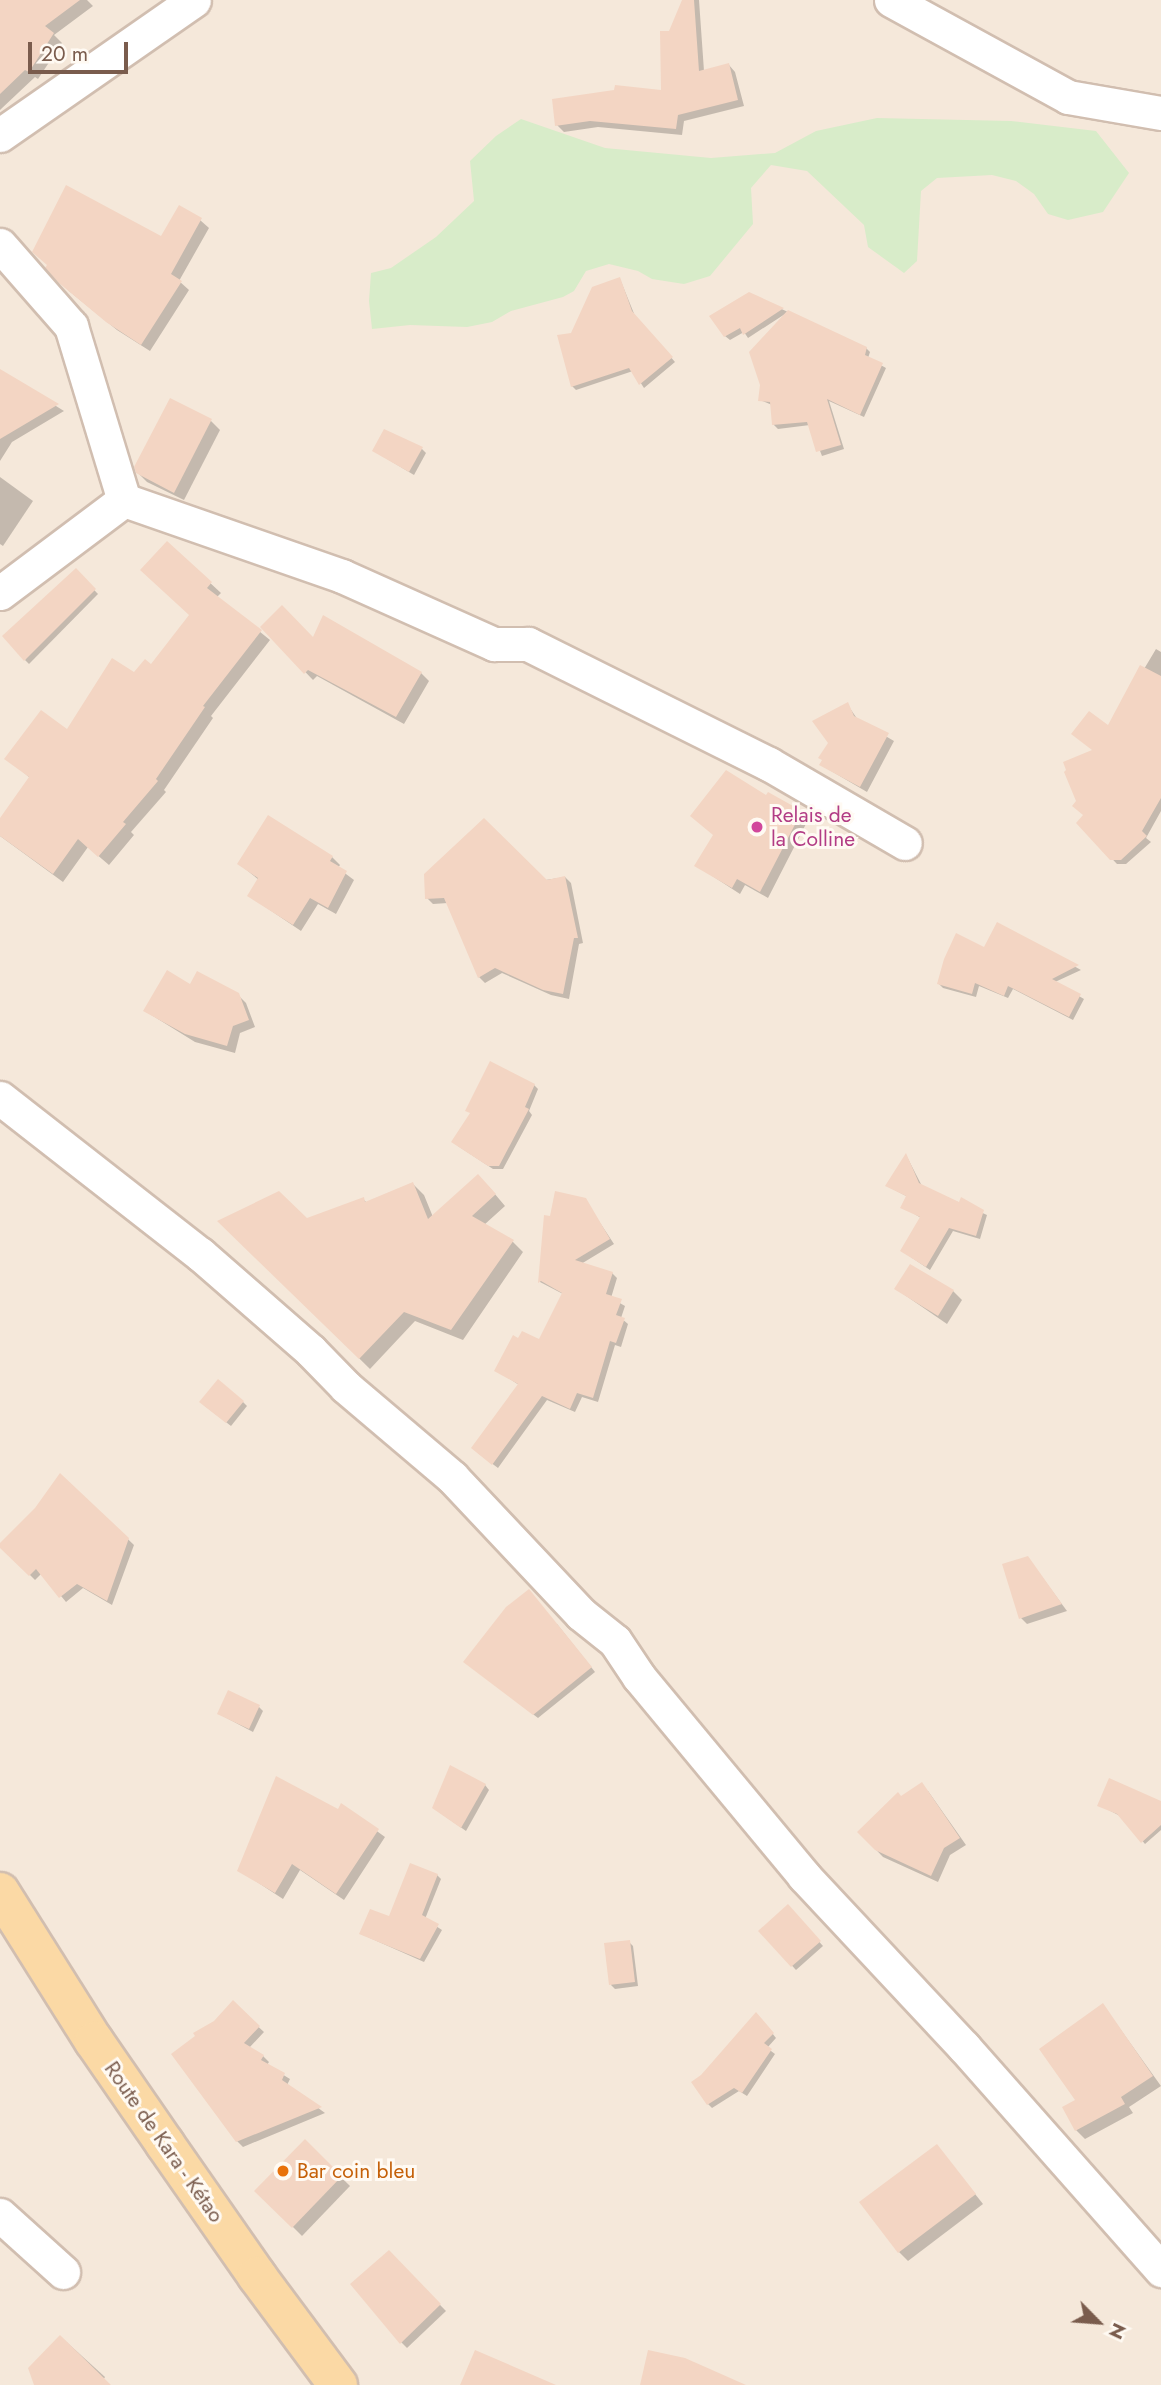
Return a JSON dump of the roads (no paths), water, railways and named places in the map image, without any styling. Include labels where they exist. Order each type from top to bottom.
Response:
[{"type":"main road","name":"Route de Kara - Kétao","points":[[0,1892],[164,2144],[338,2385]]},
{"type":"street","points":[[0,135],[194,0]]},
{"type":"street","points":[[891,0],[1068,97],[1161,113]]},
{"type":"street","points":[[0,245],[71,326],[124,500]]},
{"type":"street","points":[[0,593],[124,500]]},
{"type":"street","points":[[124,500],[342,576],[494,644],[528,644],[769,764],[905,843]]},
{"type":"street","points":[[0,1098],[200,1254],[311,1351],[346,1387],[452,1477],[581,1614],[615,1641],[639,1677],[804,1876],[964,2047],[1161,2270]]},
{"type":"street","points":[[0,2215],[62,2272]]},
{"type":"place","name":"Relais de la Colline","points":[[757,827]]},
{"type":"place","name":"Bar coin bleu","points":[[283,2171]]}]
